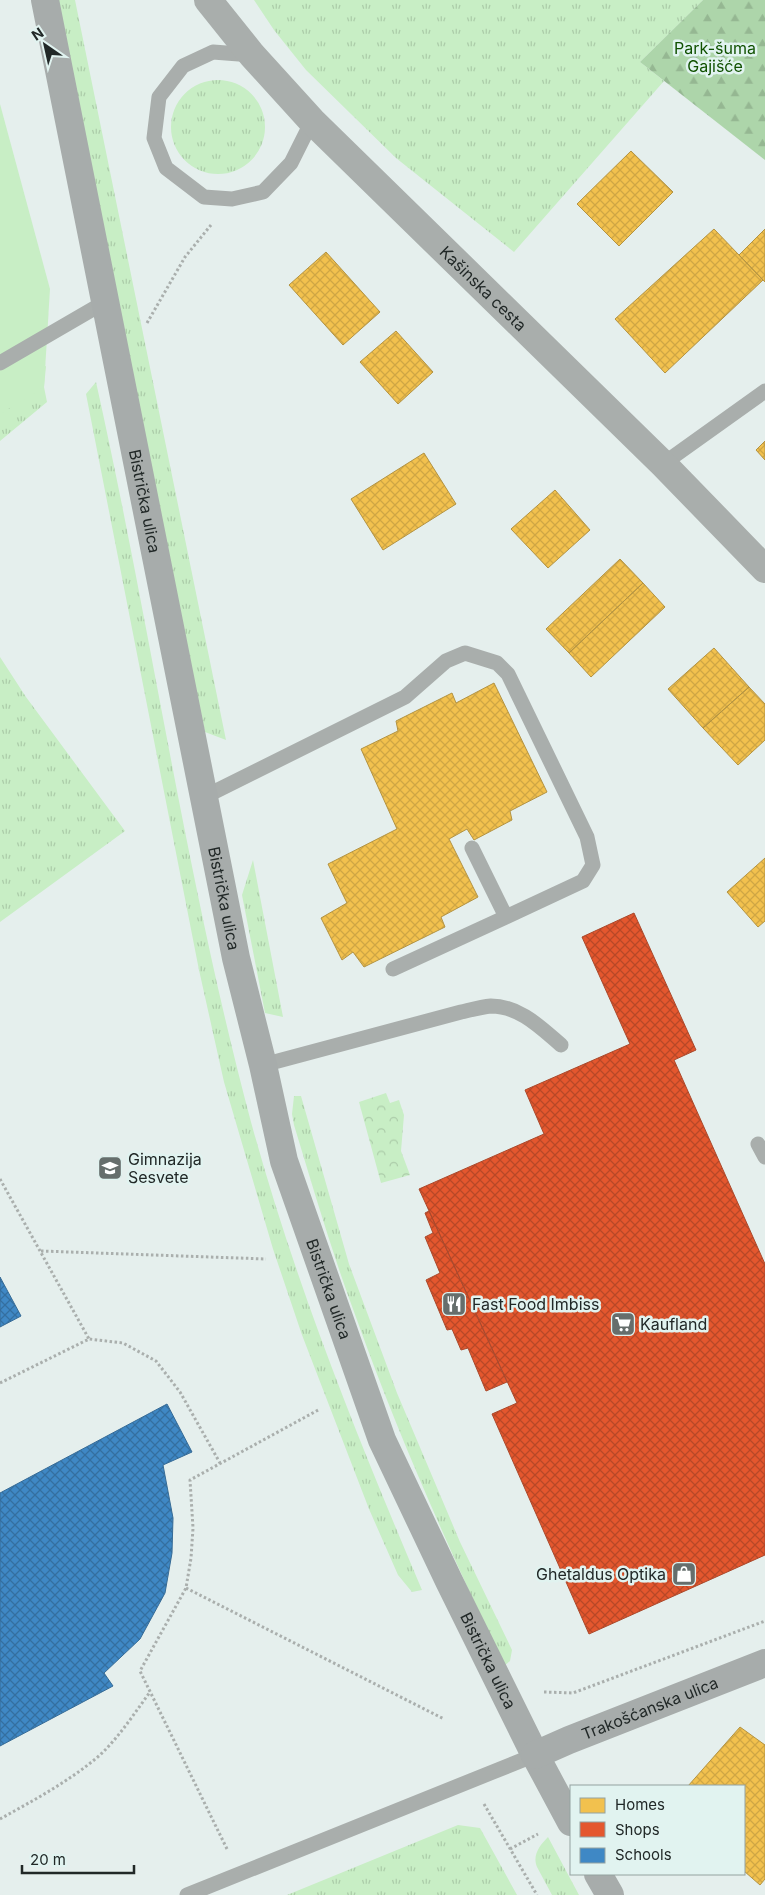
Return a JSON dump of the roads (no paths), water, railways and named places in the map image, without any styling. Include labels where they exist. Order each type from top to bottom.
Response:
[{"type":"main road","name":"Bistrička ulica","points":[[45,0],[236,958],[263,1065],[284,1160],[382,1440],[535,1755],[570,1820]]},
{"type":"main road","name":"Trakošćanska ulica","points":[[535,1755],[765,1663]]},
{"type":"main road","points":[[599,1875],[610,1895]]},
{"type":"street","name":"Kašinska cesta","points":[[208,0],[252,55],[312,121],[663,464],[765,570]]},
{"type":"lane","points":[[252,55],[213,52],[184,66],[159,96],[154,138],[166,168],[204,197],[232,199],[263,192],[291,163],[312,121]]},
{"type":"lane","points":[[0,363],[105,302]]},
{"type":"lane","points":[[663,464],[765,391]]},
{"type":"lane","points":[[204,797],[405,697],[446,661],[465,653],[497,663],[508,674],[587,837],[593,865],[583,881],[393,969]]},
{"type":"lane","points":[[472,848],[506,917]]},
{"type":"lane","points":[[263,1065],[461,1012],[492,1006],[519,1012],[561,1045]]},
{"type":"lane","points":[[187,1895],[535,1755]]},
{"type":"place","name":"Gimnazija Sesvete","points":[[110,1168]]},
{"type":"place","name":"Fast Food Imbiss","points":[[454,1304]]},
{"type":"place","name":"Kaufland","points":[[623,1324]]},
{"type":"place","name":"Ghetaldus Optika","points":[[684,1574]]},
{"type":"park label","name":"Park-šuma Gajišće","points":[[715,57]]}]
